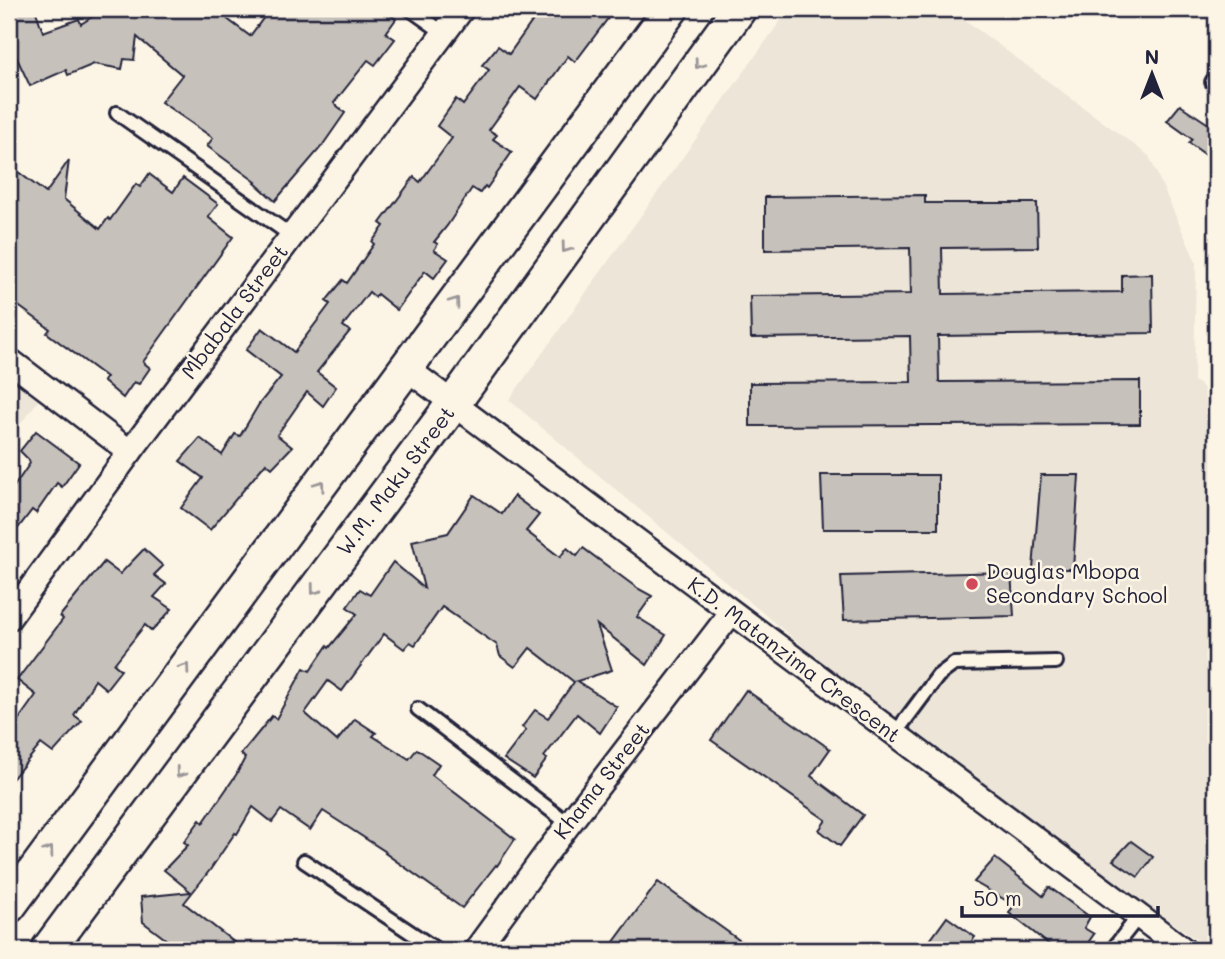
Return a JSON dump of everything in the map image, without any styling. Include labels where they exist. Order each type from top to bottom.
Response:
[{"type":"street","name":"Mbabala Street","points":[[9,618],[130,452],[463,9]]},
{"type":"street","points":[[9,906],[671,9]]},
{"type":"street","name":"W.M. Maku Street","points":[[48,950],[453,404],[739,9]]},
{"type":"street","points":[[9,360],[130,452]]},
{"type":"street","name":"K.D. Matanzima Crescent","points":[[406,368],[1184,950]]},
{"type":"street","name":"Khama Street","points":[[476,950],[731,613]]},
{"type":"lane","points":[[410,9],[444,33]]},
{"type":"lane","points":[[117,113],[292,236]]},
{"type":"lane","points":[[894,735],[938,676],[954,664],[1056,662]]},
{"type":"lane","points":[[418,709],[569,824]]},
{"type":"lane","points":[[304,861],[438,950]]},
{"type":"lane","points":[[1112,950],[1138,916]]},
{"type":"shaded area","name":"Douglas Mbopa Secondary School","points":[[789,9],[950,9],[1149,156],[1196,262],[1194,381],[1216,396],[1216,950],[1212,950],[948,768],[509,400]]},
{"type":"shaded area","points":[[9,360],[47,389],[9,439]]},
{"type":"building","points":[[35,9],[43,32],[79,19],[81,24],[104,9],[214,9],[250,36],[270,9],[382,9],[396,19],[386,33],[395,39],[375,65],[368,60],[334,103],[345,113],[322,146],[275,201],[256,182],[207,146],[213,138],[161,102],[182,75],[137,37],[134,60],[124,59],[122,69],[94,64],[68,75],[66,70],[30,86],[15,54],[9,57],[9,16]]},
{"type":"building","points":[[541,9],[615,9],[575,62],[568,56],[537,99],[520,87],[489,130],[497,135],[493,139],[512,152],[487,188],[485,186],[480,193],[472,188],[434,242],[438,244],[434,250],[448,259],[434,278],[425,271],[397,310],[377,294],[375,297],[369,292],[343,326],[350,331],[317,372],[336,387],[323,406],[307,392],[277,435],[292,447],[272,468],[266,463],[210,530],[181,508],[203,478],[180,461],[200,438],[222,455],[235,434],[240,436],[259,404],[281,377],[246,350],[262,328],[294,352],[330,304],[326,301],[343,280],[347,283],[374,244],[372,242],[384,226],[380,223],[414,177],[420,182],[452,138],[437,126],[456,99],[463,105],[489,70],[482,65],[498,46],[509,54]]},
{"type":"building","points":[[1180,105],[1216,129],[1216,162],[1189,143],[1192,139],[1167,121]]},
{"type":"building","points":[[69,160],[64,199],[100,229],[108,218],[110,220],[136,184],[140,187],[149,174],[173,192],[183,178],[218,204],[208,217],[233,237],[143,362],[150,368],[139,384],[134,382],[123,398],[103,381],[106,377],[47,333],[50,329],[9,299],[9,165],[46,193]]},
{"type":"building","points":[[925,195],[925,203],[1037,203],[1038,247],[942,248],[943,294],[1122,292],[1122,275],[1152,274],[1153,333],[938,336],[939,382],[1140,381],[1140,424],[750,426],[750,383],[911,382],[910,336],[751,338],[750,296],[911,294],[910,248],[765,250],[765,197]]},
{"type":"building","points":[[36,431],[79,463],[62,487],[57,483],[36,513],[32,510],[9,540],[9,494],[30,463],[20,451]]},
{"type":"building","points":[[821,475],[938,475],[938,529],[823,529]]},
{"type":"building","points":[[1041,475],[1079,475],[1073,569],[1033,569]]},
{"type":"building","points":[[474,495],[502,514],[514,496],[539,515],[526,531],[560,557],[567,548],[577,556],[583,548],[652,596],[637,617],[666,635],[647,665],[597,625],[612,670],[577,681],[617,707],[600,733],[577,714],[544,757],[547,759],[533,778],[504,759],[526,730],[522,727],[535,710],[548,718],[574,682],[530,648],[515,667],[500,656],[497,645],[442,607],[415,645],[410,642],[404,649],[384,634],[342,691],[328,681],[305,713],[337,741],[355,719],[376,733],[373,736],[409,759],[417,749],[439,764],[432,775],[515,839],[497,866],[462,908],[386,852],[323,811],[310,830],[281,810],[272,822],[253,807],[237,834],[235,833],[184,903],[244,950],[180,950],[143,922],[141,897],[191,892],[164,870],[188,845],[184,842],[200,820],[203,823],[236,775],[245,758],[241,754],[272,716],[276,719],[304,668],[310,671],[327,646],[329,648],[357,614],[347,607],[360,589],[370,595],[393,562],[424,588],[412,541],[448,533]]},
{"type":"building","points":[[144,549],[163,566],[154,575],[166,584],[154,597],[172,609],[152,631],[145,625],[114,664],[121,670],[106,689],[95,680],[74,715],[82,721],[53,753],[41,744],[9,783],[9,733],[36,695],[17,680],[63,619],[60,616],[104,562],[120,574]]},
{"type":"building","points":[[1011,572],[1014,616],[844,620],[841,576]]},
{"type":"building","points":[[746,690],[830,749],[811,776],[863,815],[840,846],[819,830],[826,820],[711,740]]},
{"type":"building","points":[[1131,841],[1153,857],[1138,877],[1113,860]]},
{"type":"building","points":[[995,858],[1043,896],[1049,887],[1090,917],[1084,928],[1094,934],[1083,950],[1056,950],[1009,913],[1014,905],[974,882]]},
{"type":"building","points":[[658,882],[753,950],[608,950]]},
{"type":"building","points":[[947,917],[975,937],[965,950],[923,950]]},
{"type":"place","name":"Douglas Mbopa Secondary School","points":[[972,584]]}]
